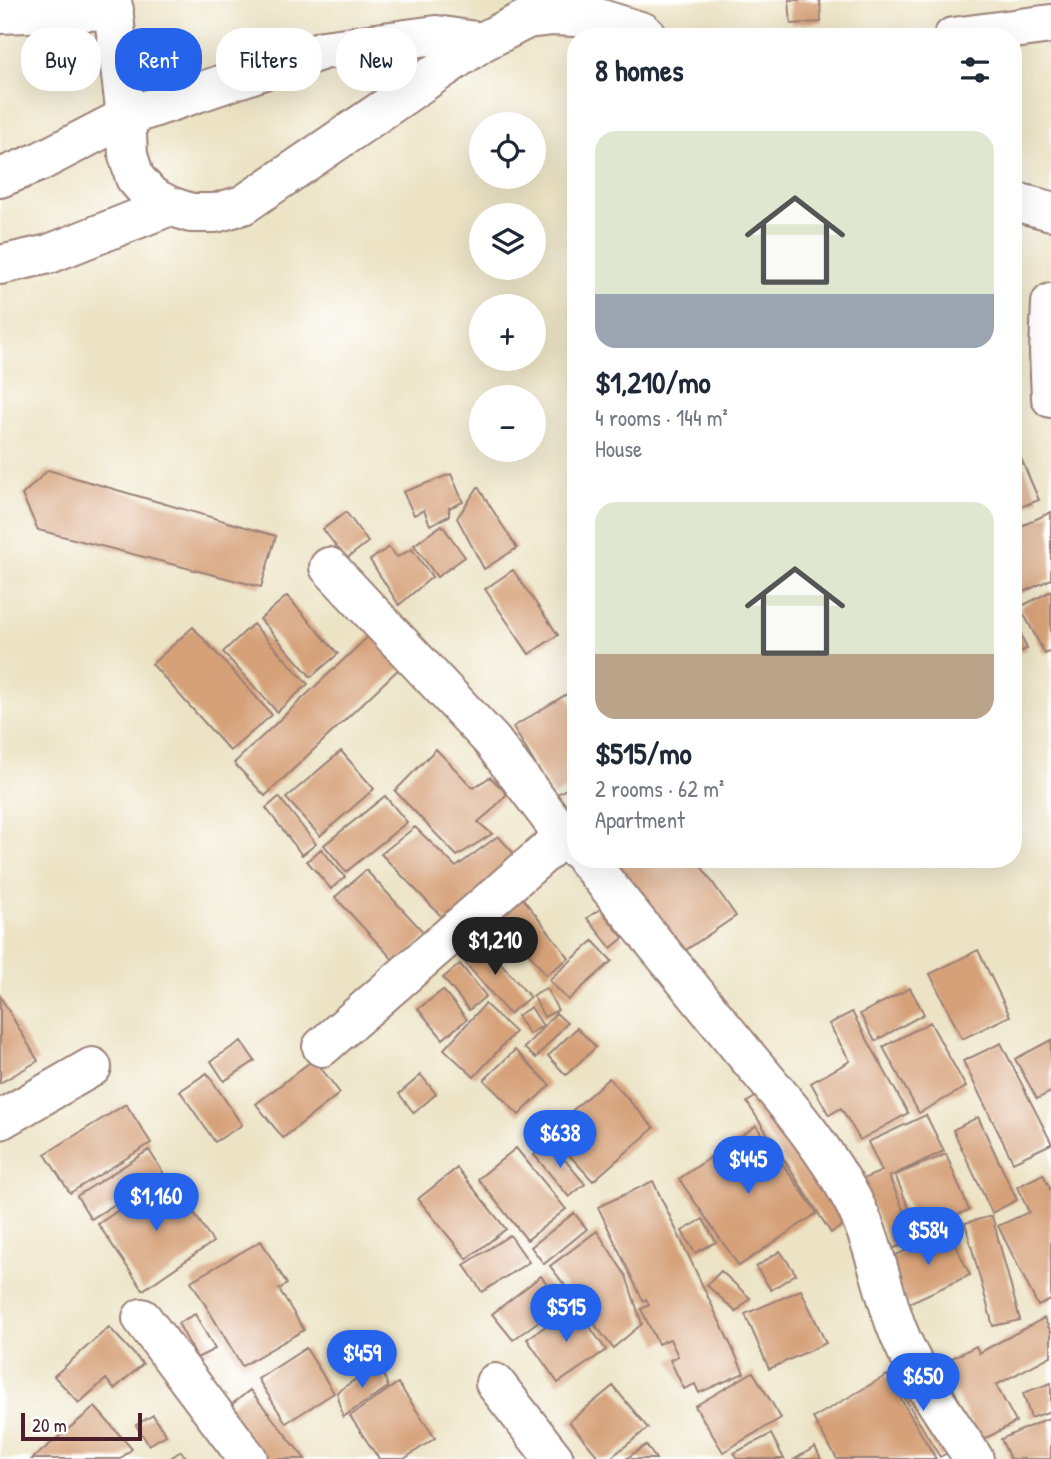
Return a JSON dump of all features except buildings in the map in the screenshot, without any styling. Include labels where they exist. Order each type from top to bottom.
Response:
[{"type":"street","points":[[0,14],[113,5],[127,117],[128,155],[135,178],[151,196],[191,213],[215,213],[243,205],[482,42],[527,19],[553,16],[597,18],[630,28]]},
{"type":"street","points":[[1021,28],[1051,24]]},
{"type":"street","points":[[0,178],[39,162],[127,117],[323,50],[436,35],[482,42]]},
{"type":"street","points":[[1022,203],[1051,211]]},
{"type":"street","points":[[0,265],[49,254],[170,206]]},
{"type":"street","points":[[1051,303],[1051,398]]},
{"type":"street","points":[[329,567],[492,741],[567,838]]},
{"type":"street","points":[[322,1046],[567,854]]},
{"type":"street","points":[[591,868],[791,1110],[838,1176],[865,1227],[896,1326],[907,1352],[974,1459]]},
{"type":"street","points":[[0,1121],[92,1067]]},
{"type":"street","points":[[142,1318],[248,1459]]},
{"type":"street","points":[[495,1382],[554,1459]]}]
